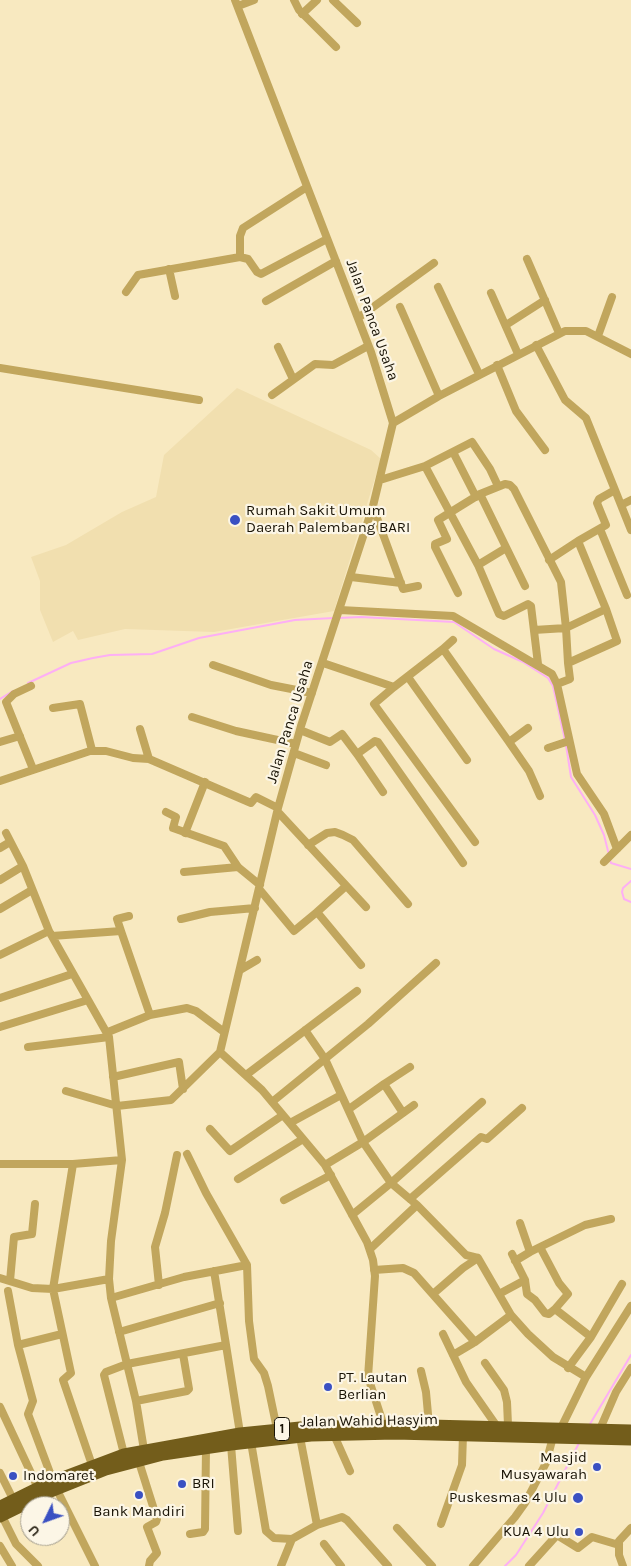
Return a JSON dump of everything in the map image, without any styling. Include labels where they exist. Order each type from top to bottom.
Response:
[{"type":"highway","name":"Jalan Wahid Hasyim","points":[[1,1513],[92,1465],[124,1454],[240,1433],[310,1426],[429,1424],[496,1425],[557,1432]]},
{"type":"highway","name":"Jalan Wahid Hasyim","points":[[1,1513],[13,1499],[38,1488],[139,1462],[206,1448],[334,1435],[463,1435],[631,1430]]},
{"type":"highway","name":"Jalan Wahid Hasyim","points":[[598,1432],[631,1440]]},
{"type":"street","points":[[236,3],[254,0]]},
{"type":"street","points":[[294,0],[302,14],[336,47]]},
{"type":"street","points":[[302,14],[318,0]]},
{"type":"street","points":[[333,0],[356,23]]},
{"type":"street","name":"Jalan Panca Usaha","points":[[220,1052],[278,810],[296,744],[373,506],[393,423],[358,318],[236,3]]},
{"type":"street","points":[[240,257],[240,236],[243,228],[307,187]]},
{"type":"street","points":[[126,292],[136,276],[240,257],[248,259],[258,273],[262,274],[327,239]]},
{"type":"street","points":[[527,259],[559,333]]},
{"type":"street","points":[[266,301],[336,261]]},
{"type":"street","points":[[358,318],[434,263]]},
{"type":"street","points":[[169,269],[175,296]]},
{"type":"street","points":[[438,287],[480,374]]},
{"type":"street","points":[[492,293],[518,354]]},
{"type":"street","points":[[598,336],[612,297]]},
{"type":"street","points":[[506,324],[545,300]]},
{"type":"street","points":[[400,308],[439,396]]},
{"type":"street","points":[[393,423],[439,396],[559,333],[579,330],[598,336],[631,354]]},
{"type":"street","points":[[536,345],[565,400],[579,410],[588,421],[631,530]]},
{"type":"street","points":[[278,346],[293,379]]},
{"type":"street","points":[[272,395],[314,364],[333,365],[368,346]]},
{"type":"street","points":[[497,365],[516,411],[545,450]]},
{"type":"street","points":[[0,368],[199,400]]},
{"type":"street","points":[[380,480],[425,466],[474,442],[498,486]]},
{"type":"street","points":[[453,452],[525,586]]},
{"type":"street","points":[[425,466],[478,565],[499,614],[504,616],[528,604],[532,609],[538,664]]},
{"type":"street","points":[[458,593],[435,545],[447,540],[438,521],[440,517],[478,496],[498,486],[508,484],[514,489],[561,582],[570,679],[557,684]]},
{"type":"street","points":[[549,560],[606,524],[597,501],[615,490]]},
{"type":"street","points":[[621,505],[631,500]]},
{"type":"street","points":[[373,506],[404,589],[418,586]]},
{"type":"street","points":[[600,529],[627,594]]},
{"type":"street","points":[[568,663],[617,641],[606,608],[578,541]]},
{"type":"street","points":[[478,565],[506,548]]},
{"type":"street","points":[[351,577],[401,583]]},
{"type":"street","points":[[534,630],[566,628],[606,608]]},
{"type":"street","points":[[340,612],[454,616],[552,674],[557,684],[565,742],[577,774],[604,814],[617,849]]},
{"type":"street","points":[[453,640],[374,704],[475,842]]},
{"type":"street","points":[[443,649],[509,742],[528,771],[540,796]]},
{"type":"street","points":[[323,663],[394,687]]},
{"type":"street","points":[[213,665],[271,685],[312,693]]},
{"type":"street","points":[[408,677],[467,760]]},
{"type":"street","points":[[31,686],[6,700],[33,769]]},
{"type":"street","points":[[53,708],[80,704],[92,750]]},
{"type":"street","points":[[192,717],[236,730],[296,744]]},
{"type":"street","points":[[509,742],[528,728]]},
{"type":"street","points":[[140,729],[149,759]]},
{"type":"street","points":[[300,730],[330,742],[342,734],[383,792]]},
{"type":"street","points":[[0,742],[20,736]]},
{"type":"street","points":[[357,754],[374,741],[378,742],[464,862]]},
{"type":"street","points":[[548,748],[565,742]]},
{"type":"street","points":[[0,781],[92,750],[149,759],[251,803],[257,798],[278,810],[366,907]]},
{"type":"street","points":[[294,753],[326,765]]},
{"type":"street","points":[[185,833],[205,782]]},
{"type":"street","points":[[166,812],[176,817],[173,828],[224,846],[238,867],[260,888],[294,931],[346,886]]},
{"type":"street","points":[[308,845],[327,833],[335,832],[352,840],[408,904]]},
{"type":"street","points":[[6,833],[23,866],[51,934],[108,1035],[122,1160],[111,1241],[109,1280],[111,1298],[136,1401],[144,1450]]},
{"type":"street","points":[[607,859],[631,835]]},
{"type":"street","points":[[0,848],[10,842]]},
{"type":"street","points":[[0,880],[23,866]]},
{"type":"street","points":[[184,872],[238,867]]},
{"type":"street","points":[[0,909],[32,890]]},
{"type":"street","points":[[181,919],[210,912],[256,908]]},
{"type":"street","points":[[317,912],[361,965]]},
{"type":"street","points":[[129,916],[117,919],[150,1015]]},
{"type":"street","points":[[0,955],[51,934],[121,931]]},
{"type":"street","points":[[240,970],[258,960]]},
{"type":"street","points":[[272,1102],[368,1024],[412,982],[436,963]]},
{"type":"street","points":[[0,998],[72,974]]},
{"type":"street","points":[[246,1075],[357,991]]},
{"type":"street","points":[[0,1027],[88,1000]]},
{"type":"street","points":[[28,1047],[108,1035],[150,1015],[187,1008],[196,1011],[224,1032]]},
{"type":"street","points":[[305,1030],[325,1059],[363,1142],[391,1183],[417,1205],[466,1255],[478,1258],[511,1315],[528,1334],[568,1368],[586,1377]]},
{"type":"street","points":[[66,1091],[117,1106],[171,1100],[220,1052],[272,1102],[325,1165],[370,1248],[374,1270],[368,1377],[384,1426]]},
{"type":"street","points":[[113,1077],[179,1062],[183,1089]]},
{"type":"street","points":[[349,1109],[410,1067]]},
{"type":"street","points":[[384,1084],[403,1113]]},
{"type":"street","points":[[290,1123],[342,1094]]},
{"type":"street","points":[[352,1215],[482,1102]]},
{"type":"street","points":[[325,1165],[363,1142],[414,1106]]},
{"type":"street","points":[[410,1199],[482,1137],[487,1139],[522,1108]]},
{"type":"street","points":[[210,1129],[230,1151],[283,1115]]},
{"type":"street","points":[[238,1179],[303,1139]]},
{"type":"street","points":[[187,1154],[206,1193],[247,1265],[249,1321],[254,1359],[264,1373],[277,1429]]},
{"type":"street","points":[[159,1285],[155,1247],[166,1213],[177,1155]]},
{"type":"street","points":[[0,1164],[73,1164],[122,1160]]},
{"type":"street","points":[[73,1164],[54,1289],[71,1374],[63,1380],[92,1465]]},
{"type":"street","points":[[284,1200],[330,1175]]},
{"type":"street","points":[[10,1281],[14,1237],[32,1234],[35,1204]]},
{"type":"street","points":[[370,1248],[417,1205]]},
{"type":"street","points":[[540,1247],[559,1283],[568,1294],[548,1314],[545,1313],[536,1300],[527,1294],[525,1280],[514,1257],[530,1252],[540,1247],[585,1225],[611,1219]]},
{"type":"street","points":[[520,1223],[530,1252]]},
{"type":"street","points":[[433,1294],[463,1268],[478,1258]]},
{"type":"street","points":[[111,1298],[214,1271],[247,1265]]},
{"type":"street","points":[[374,1270],[396,1268],[410,1270],[475,1342]]},
{"type":"street","points":[[214,1271],[240,1433]]},
{"type":"street","points":[[0,1278],[32,1288],[54,1289],[109,1280]]},
{"type":"street","points":[[499,1294],[525,1280]]},
{"type":"street","points":[[568,1368],[591,1337],[622,1284]]},
{"type":"street","points":[[8,1292],[18,1344],[34,1401],[28,1414],[55,1485],[94,1566]]},
{"type":"street","points":[[119,1332],[220,1303]]},
{"type":"street","points":[[473,1566],[516,1517],[525,1503],[546,1463],[557,1432],[586,1377],[631,1306]]},
{"type":"street","points":[[555,1309],[591,1337]]},
{"type":"street","points":[[453,1355],[475,1342],[511,1315]]},
{"type":"street","points":[[18,1344],[62,1334]]},
{"type":"street","points":[[444,1334],[466,1382],[496,1425]]},
{"type":"street","points":[[124,1454],[104,1375],[107,1371],[127,1364],[226,1344]]},
{"type":"street","points":[[136,1401],[187,1391],[189,1389],[183,1354]]},
{"type":"street","points":[[485,1363],[504,1390],[507,1402],[508,1426]]},
{"type":"street","points":[[598,1432],[616,1392],[631,1368]]},
{"type":"street","points":[[421,1371],[426,1392],[429,1424]]},
{"type":"street","points":[[0,1407],[38,1488]]},
{"type":"street","points":[[334,1435],[350,1471]]},
{"type":"street","points":[[440,1524],[462,1465],[463,1435]]},
{"type":"street","points":[[300,1437],[317,1525]]},
{"type":"street","points":[[252,1442],[266,1531],[274,1538],[292,1539],[317,1525],[344,1518],[388,1566]]},
{"type":"street","points":[[231,1445],[238,1531]]},
{"type":"street","points":[[190,1534],[202,1533],[205,1529],[206,1448]]},
{"type":"street","points":[[139,1462],[157,1519],[156,1522],[147,1527],[157,1552],[150,1561],[149,1566]]},
{"type":"street","points":[[0,1473],[13,1499]]},
{"type":"street","points":[[1,1513],[16,1544],[38,1566]]},
{"type":"street","points":[[398,1528],[432,1566]]},
{"type":"street","points":[[623,1566],[619,1545],[621,1536],[631,1528]]},
{"type":"street","points":[[529,1566],[556,1535],[578,1548],[592,1537],[619,1545]]},
{"type":"street","points":[[281,1566],[292,1539]]},
{"type":"street","points":[[324,1544],[341,1566]]},
{"type":"street","points":[[0,1546],[12,1566]]},
{"type":"shaded area","name":"Rumah Sakit Umum Daerah Palembang BARI","points":[[237,388],[371,450],[381,459],[334,611],[214,632],[125,629],[78,640],[73,631],[53,642],[40,610],[40,581],[31,557],[66,545],[122,512],[156,497],[164,455]]},
{"type":"waterway","points":[[338,618],[361,617],[454,622],[494,649],[523,662],[548,678],[553,686],[565,740]]},
{"type":"waterway","points":[[28,683],[71,663],[93,658],[110,655],[152,654],[199,638],[295,620],[334,618]]},
{"type":"waterway","points":[[0,699],[13,691]]},
{"type":"waterway","points":[[566,745],[571,777],[595,815],[604,835],[609,855]]},
{"type":"waterway","points":[[610,860],[611,863],[631,869]]},
{"type":"waterway","points":[[631,881],[623,888],[622,892],[624,899],[631,902]]},
{"type":"waterway","points":[[590,1424],[631,1355]]},
{"type":"waterway","points":[[505,1566],[516,1555],[543,1513],[579,1443]]},
{"type":"place","name":"Rumah Sakit Umum Daerah Palembang BARI","points":[[235,520]]},
{"type":"place","name":"PT. Lautan Berlian","points":[[328,1387]]},
{"type":"place","name":"Masjid Musyawarah","points":[[597,1467]]},
{"type":"place","name":"Indomaret","points":[[13,1476]]},
{"type":"place","name":"BRI","points":[[182,1484]]},
{"type":"place","name":"Bank Mandiri","points":[[139,1495]]},
{"type":"place","name":"Puskesmas 4 Ulu","points":[[578,1498]]},
{"type":"place","name":"KUA 4 Ulu","points":[[579,1532]]}]
